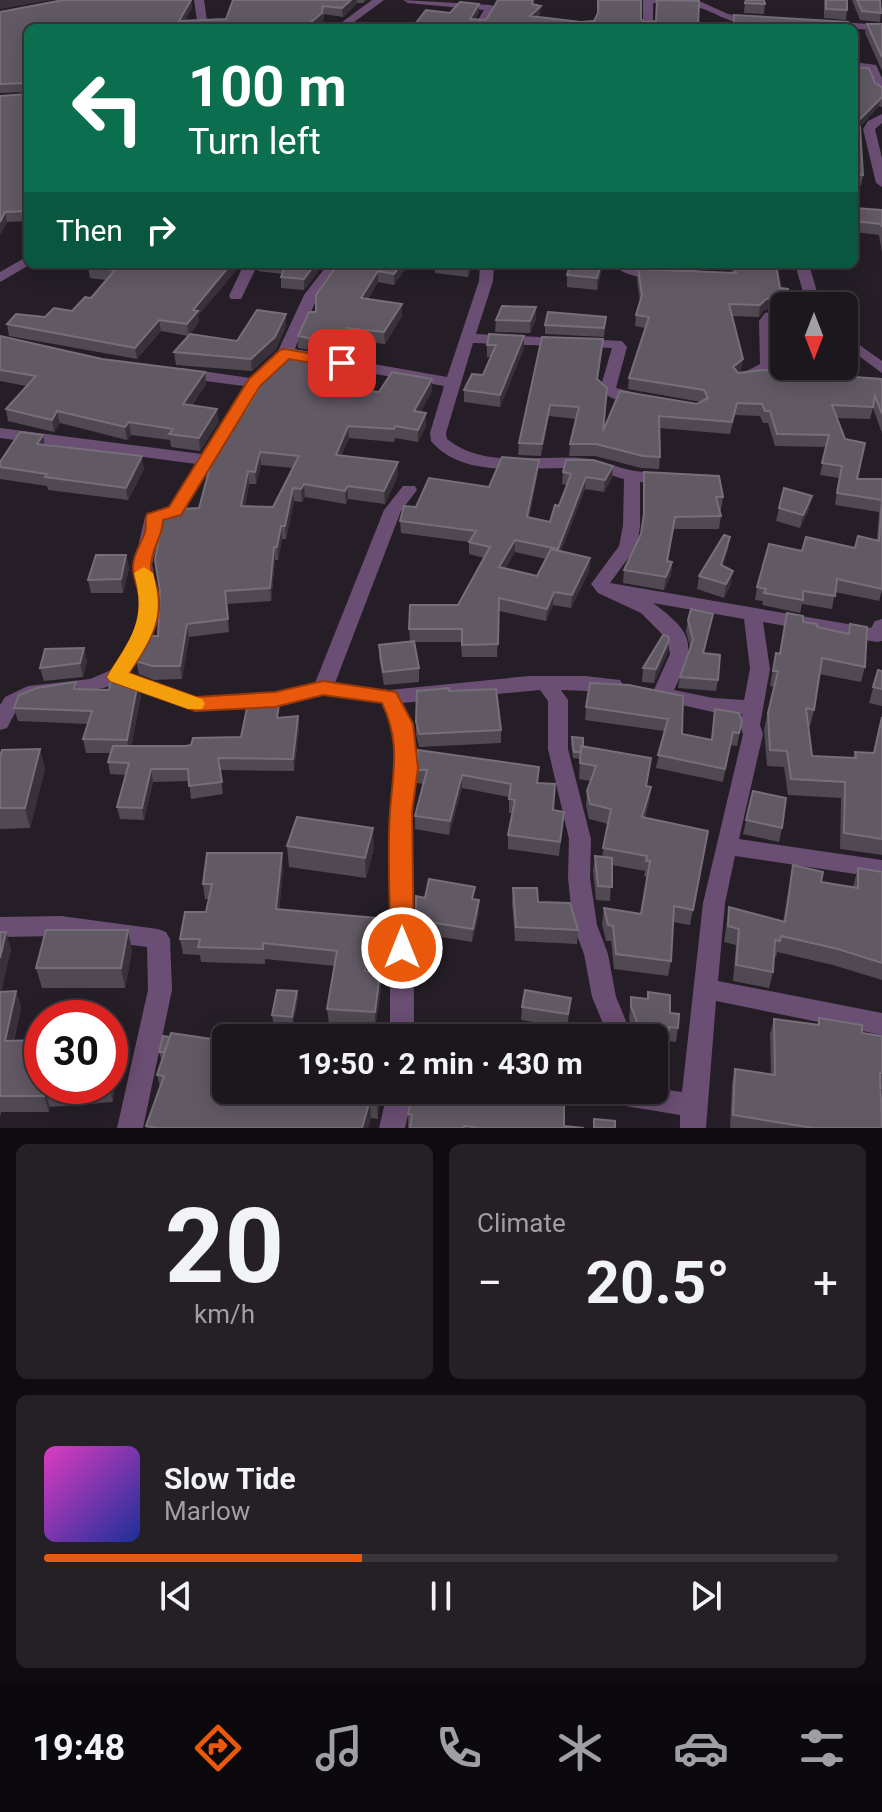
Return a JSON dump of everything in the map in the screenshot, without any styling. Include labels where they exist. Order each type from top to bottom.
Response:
[{"type":"street","points":[[199,0],[201,24]]},
{"type":"street","points":[[345,24],[379,0]]},
{"type":"street","points":[[408,0],[491,8],[481,24]]},
{"type":"street","points":[[648,24],[648,0],[697,3],[726,17],[767,20]]},
{"type":"street","points":[[812,23],[826,24]]},
{"type":"street","points":[[858,26],[882,28]]},
{"type":"street","points":[[858,65],[872,67],[882,92]]},
{"type":"street","points":[[882,118],[872,123],[869,129],[878,152],[882,183]]},
{"type":"street","points":[[858,128],[869,129]]},
{"type":"street","points":[[0,278],[24,263]]},
{"type":"street","points":[[236,296],[249,268]]},
{"type":"street","points":[[0,723],[8,703],[31,690],[85,688],[117,677],[141,640],[150,615],[149,594],[142,568],[147,544],[154,533],[154,517],[175,511],[254,383],[285,353],[311,295],[332,268]]},
{"type":"street","points":[[487,268],[471,338],[438,433],[444,446],[476,458],[523,464],[594,464],[632,476],[691,480]]},
{"type":"street","points":[[624,268],[652,274],[681,273],[692,268]]},
{"type":"street","points":[[803,268],[810,292]]},
{"type":"street","points":[[742,379],[762,371],[768,365],[766,321],[770,316]]},
{"type":"street","points":[[471,338],[617,344],[620,347],[608,389],[615,395],[656,401]]},
{"type":"street","points":[[858,349],[882,368]]},
{"type":"street","points":[[285,353],[454,383]]},
{"type":"street","points":[[164,371],[254,383]]},
{"type":"street","points":[[0,433],[206,460]]},
{"type":"street","points":[[632,476],[629,543],[624,555],[603,576],[600,584],[664,620],[678,643],[681,653],[662,694]]},
{"type":"street","points":[[323,688],[393,510],[409,490]]},
{"type":"street","points":[[604,589],[877,636],[882,625]]},
{"type":"street","points":[[651,1104],[693,1117],[714,903],[753,734],[750,725],[760,669],[753,614]]},
{"type":"street","points":[[117,677],[195,704],[275,699],[323,688],[389,697],[494,685],[586,683],[713,705],[755,708]]},
{"type":"street","points":[[546,684],[558,700],[558,749],[580,839],[579,878],[585,925],[596,954],[604,997],[615,1024]]},
{"type":"street","points":[[389,697],[402,724],[407,768],[401,812],[402,1024]]},
{"type":"street","points":[[726,846],[882,869]]},
{"type":"street","points":[[0,927],[61,926],[158,939],[160,990],[130,1128]]},
{"type":"street","points":[[705,989],[882,1024]]},
{"type":"street","points":[[392,1128],[398,1104]]},
{"type":"building","points":[[63,0],[191,0],[179,21],[226,19],[233,0],[351,0],[342,8],[323,6],[322,13],[309,24],[24,24],[24,83],[0,84],[0,12]]},
{"type":"building","points":[[498,0],[533,0],[532,4],[541,6],[530,16],[581,22],[594,21],[598,13],[598,0],[641,0],[641,19],[644,22],[656,21],[657,0],[699,1],[698,24],[415,24],[426,10],[450,13],[460,2],[479,4],[470,19],[486,20]]},
{"type":"building","points":[[746,0],[764,0],[765,4],[745,3]]},
{"type":"building","points":[[826,0],[847,0],[847,10],[826,9]]},
{"type":"building","points":[[857,0],[880,0],[881,13],[862,11]]},
{"type":"building","points":[[734,15],[848,22],[848,24],[734,24]]},
{"type":"building","points":[[867,24],[882,24],[882,57]]},
{"type":"building","points":[[858,68],[869,68],[875,83],[882,87],[882,97],[858,121]]},
{"type":"building","points":[[24,94],[24,211],[5,212],[0,222],[0,96]]},
{"type":"building","points":[[858,127],[860,127],[863,175],[858,174]]},
{"type":"building","points":[[858,208],[882,210],[882,227],[881,224],[858,221]]},
{"type":"building","points":[[97,268],[228,268],[193,310],[198,311],[187,324],[159,320],[135,348],[7,324],[16,314],[45,317],[54,308],[72,311],[85,297],[91,298],[115,270]]},
{"type":"building","points":[[284,268],[312,268],[304,279],[281,277]]},
{"type":"building","points":[[335,268],[398,268],[394,274],[378,271],[361,298],[402,304],[384,332],[347,328],[342,344],[298,336],[309,312],[316,312],[316,295]]},
{"type":"building","points":[[570,268],[600,268],[597,278],[567,275]]},
{"type":"building","points":[[735,268],[777,268],[780,288],[788,289],[788,292],[770,292],[770,298],[760,305],[729,304],[743,359],[733,367],[738,373],[770,371],[770,380],[882,379],[882,414],[875,396],[873,407],[832,405],[845,439],[865,443],[857,479],[882,479],[882,500],[837,493],[842,466],[822,463],[829,435],[777,434],[770,411],[765,411],[762,404],[737,403],[732,422],[659,416],[660,457],[643,456],[596,444],[570,444],[579,407],[550,405],[542,444],[519,443],[542,337],[603,339],[597,379],[607,388],[603,431],[620,391],[697,404],[708,398],[704,390],[629,378],[649,317],[636,315],[642,295],[638,269],[736,273]]},
{"type":"building","points":[[502,306],[536,307],[530,321],[496,320]]},
{"type":"building","points":[[257,310],[286,314],[275,337],[251,359],[174,352],[190,334],[237,341]]},
{"type":"building","points":[[548,312],[606,317],[604,328],[545,325]]},
{"type":"building","points":[[489,334],[524,336],[500,395],[464,390],[472,374],[483,375],[496,345],[487,345]]},
{"type":"building","points":[[0,336],[102,359],[205,372],[183,404],[217,409],[199,438],[169,434],[173,429],[129,422],[125,427],[57,411],[52,420],[6,409],[36,376],[0,370]]},
{"type":"building","points":[[288,349],[335,357],[320,384],[324,387],[379,392],[392,372],[432,379],[414,411],[426,413],[418,430],[395,426],[394,429],[348,426],[336,455],[398,462],[384,491],[348,486],[345,491],[304,484],[301,489],[293,488],[285,526],[281,526],[277,547],[274,547],[270,588],[225,591],[228,619],[187,624],[180,666],[152,666],[136,661],[147,636],[158,636],[160,591],[155,560],[164,510],[199,508],[214,452],[239,412],[245,412],[274,363]],"holes":[[[260,452],[299,456],[273,507],[241,506],[248,471],[255,472]]]},
{"type":"building","points":[[20,432],[43,435],[37,444],[142,456],[126,488],[45,477],[47,474],[0,467],[0,462]]},
{"type":"building","points":[[502,457],[539,460],[527,517],[550,522],[571,474],[563,472],[566,460],[593,460],[613,466],[605,480],[586,477],[558,549],[515,540],[499,567],[537,576],[551,549],[590,558],[572,595],[554,592],[547,609],[499,598],[498,644],[462,645],[462,629],[409,629],[410,605],[458,605],[490,547],[469,542],[476,531],[400,521],[404,506],[416,507],[429,478],[489,487]]},
{"type":"building","points":[[644,472],[719,476],[723,497],[716,497],[721,516],[675,517],[667,561],[672,562],[666,577],[624,570],[641,534]]},
{"type":"building","points":[[784,488],[812,496],[803,515],[779,508]]},
{"type":"building","points":[[882,500],[882,589],[837,579],[835,596],[803,591],[803,600],[764,593],[766,589],[757,587],[769,544],[802,551],[806,537],[855,548],[858,536],[879,541]]},
{"type":"building","points":[[724,535],[730,537],[721,565],[733,571],[726,584],[699,576]]},
{"type":"building","points":[[96,555],[126,555],[121,579],[88,580]]},
{"type":"building","points":[[691,609],[713,614],[703,653],[720,655],[718,680],[680,677],[693,640],[688,620]]},
{"type":"building","points":[[787,613],[803,616],[803,622],[817,624],[817,627],[849,634],[850,624],[867,627],[865,667],[822,658],[814,710],[806,708],[812,756],[856,758],[855,752],[874,753],[882,717],[882,839],[844,833],[845,782],[791,779],[787,751],[770,750],[768,713],[778,671],[773,671],[776,653],[780,654]]},
{"type":"building","points":[[663,635],[668,636],[669,640],[656,669],[643,668]]},
{"type":"building","points":[[414,641],[419,668],[383,672],[379,645]]},
{"type":"building","points":[[84,648],[80,663],[40,668],[45,649]]},
{"type":"building","points":[[878,670],[882,671],[882,689],[873,687]]},
{"type":"building","points":[[112,674],[138,682],[127,740],[83,739],[92,711],[14,708],[19,695],[37,688],[76,682],[74,689],[109,690]]},
{"type":"building","points":[[590,683],[629,685],[683,696],[682,734],[712,740],[715,709],[739,713],[742,721],[739,733],[733,732],[725,769],[658,755],[668,719],[586,707]]},
{"type":"building","points":[[449,688],[449,691],[496,689],[501,730],[419,734],[417,691]]},
{"type":"building","points":[[248,703],[279,704],[277,718],[298,716],[293,759],[218,758],[222,782],[189,786],[188,769],[151,769],[142,808],[117,807],[129,763],[108,762],[113,746],[186,746],[191,745],[193,738],[241,737]]},
{"type":"building","points":[[572,737],[583,738],[581,752],[574,752]]},
{"type":"building","points":[[581,746],[651,758],[646,786],[651,787],[642,817],[708,831],[693,910],[674,906],[671,961],[616,954],[613,926],[608,925],[604,908],[641,914],[650,861],[646,861],[647,856],[603,848],[611,809],[590,804],[587,791],[596,766],[580,763]]},
{"type":"building","points":[[40,749],[25,808],[0,808],[2,750]]},
{"type":"building","points":[[418,750],[539,767],[537,783],[555,784],[553,810],[564,812],[560,842],[508,835],[515,800],[509,799],[511,784],[462,775],[450,821],[415,816],[427,770],[417,770]]},
{"type":"building","points":[[753,791],[786,798],[782,828],[746,820]]},
{"type":"building","points":[[297,817],[373,828],[365,858],[287,846]]},
{"type":"building","points":[[207,853],[282,853],[276,909],[376,918],[365,971],[380,973],[375,1012],[327,1009],[337,951],[263,943],[263,949],[198,947],[200,939],[180,939],[185,912],[206,912],[212,884],[203,884]]},
{"type":"building","points":[[595,856],[612,858],[612,887],[598,886]]},
{"type":"building","points":[[793,865],[823,872],[821,882],[858,888],[858,868],[882,872],[882,963],[781,936],[780,941],[775,940],[773,972],[736,965],[739,929],[728,926],[729,907],[785,922]]},
{"type":"building","points":[[429,879],[475,887],[472,899],[479,900],[473,929],[416,920],[416,896],[425,898]]},
{"type":"building","points":[[513,888],[537,888],[538,902],[570,903],[578,930],[516,927]]},
{"type":"building","points":[[46,930],[128,930],[121,968],[36,968]]},
{"type":"building","points":[[0,932],[6,932],[0,958]]},
{"type":"building","points":[[277,990],[297,991],[292,1017],[272,1015]]},
{"type":"building","points":[[525,990],[571,998],[568,1014],[522,1007]]},
{"type":"building","points":[[16,991],[5,1041],[24,1040],[24,1096],[0,1096],[0,992]]},
{"type":"building","points":[[648,992],[670,995],[670,1013],[679,1014],[678,1028],[669,1027],[669,1036],[668,1024],[638,1024],[631,997],[648,999]]},
{"type":"building","points":[[819,1018],[862,1025],[862,1033],[882,1036],[882,1128],[813,1128],[733,1115],[735,1069],[775,1075],[774,1019],[819,1025]]},
{"type":"building","points":[[171,1033],[212,1039],[212,1104],[369,1104],[362,1128],[157,1128],[146,1126],[164,1076],[157,1075]]},
{"type":"building","points":[[163,1036],[170,1037],[164,1052],[159,1052]]},
{"type":"building","points":[[410,1104],[564,1104],[564,1126],[584,1128],[410,1128],[412,1115],[408,1114]]},
{"type":"building","points":[[594,1119],[615,1121],[615,1128],[594,1128]]},
{"type":"slow traffic","points":[[144,573],[150,615],[141,640],[117,677],[195,704]]},
{"type":"route","points":[[342,363],[285,353],[254,383],[236,417],[175,511],[154,517],[154,533],[147,544],[142,568],[149,594],[150,615],[141,640],[117,677],[195,704],[275,699],[323,688],[389,697],[402,724],[407,768],[401,812],[402,948]]}]
